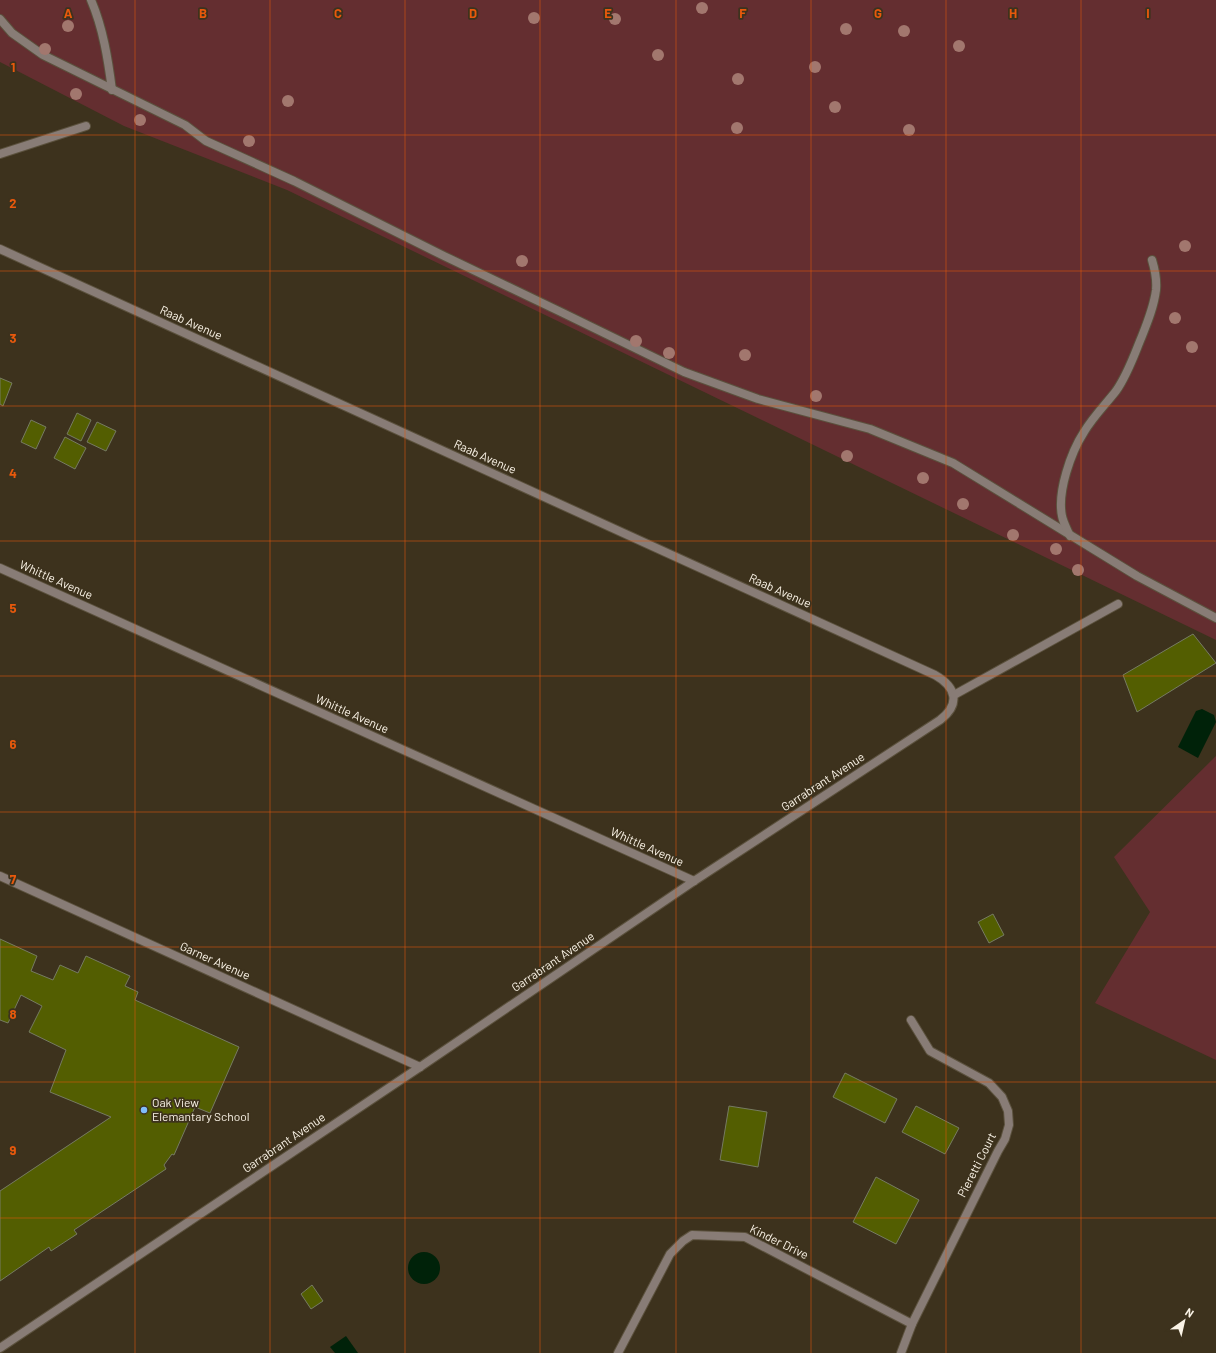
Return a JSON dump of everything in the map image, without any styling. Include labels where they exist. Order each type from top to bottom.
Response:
[{"type":"street","points":[[90,0],[97,15],[104,43],[112,90]]},
{"type":"street","points":[[0,19],[12,32],[44,55],[112,90],[185,124],[206,141],[294,181],[444,256],[684,372],[758,399],[870,429],[954,463],[1137,576],[1216,618]]},
{"type":"street","points":[[0,154],[86,126]]},
{"type":"street","name":"Raab Avenue","points":[[0,249],[935,675],[945,682],[954,695]]},
{"type":"street","points":[[1070,536],[1062,517],[1061,505],[1062,492],[1070,460],[1084,431],[1116,391],[1127,374],[1132,362],[1153,305],[1156,289],[1156,274],[1152,260]]},
{"type":"street","name":"Whittle Avenue","points":[[0,568],[694,881]]},
{"type":"street","points":[[954,695],[1118,604]]},
{"type":"street","name":"Garrabrant Avenue","points":[[0,1348],[420,1067],[694,881],[946,716],[953,707],[955,701],[954,695]]},
{"type":"street","name":"Garner Avenue","points":[[0,876],[420,1067]]},
{"type":"street","name":"Pieretti Court","points":[[901,1353],[912,1324],[1005,1139],[1009,1125],[1008,1110],[1002,1097],[989,1083],[930,1051],[911,1020]]},
{"type":"street","name":"Kinder Drive","points":[[618,1353],[670,1254],[684,1240],[692,1235],[745,1237],[912,1324]]},
{"type":"shaded area","points":[[0,0],[1216,0],[1216,640],[287,190],[124,126],[0,62]]},
{"type":"shaded area","points":[[1202,709],[1214,715],[1216,722],[1198,758],[1178,747],[1196,711]]},
{"type":"shaded area","points":[[1216,756],[1216,1060],[1095,1003],[1150,912],[1114,857]]},
{"type":"shaded area","points":[[421,1252],[427,1252],[436,1256],[440,1268],[436,1280],[427,1284],[421,1284],[412,1280],[408,1271],[408,1265],[412,1256]]},
{"type":"shaded area","points":[[346,1336],[358,1353],[335,1353],[330,1347]]},
{"type":"building","points":[[0,378],[12,383],[3,406],[0,404]]},
{"type":"building","points":[[77,413],[91,420],[81,441],[67,434]]},
{"type":"building","points":[[31,420],[46,427],[36,449],[21,442]]},
{"type":"building","points":[[97,422],[116,431],[106,451],[87,442]]},
{"type":"building","points":[[65,437],[86,448],[75,469],[54,458]]},
{"type":"building","points":[[1193,634],[1216,663],[1137,712],[1123,675]]},
{"type":"building","points":[[993,914],[1004,935],[989,943],[978,922]]},
{"type":"building","name":"Oak View Elemantary School","points":[[0,939],[37,956],[31,971],[53,980],[60,965],[78,973],[86,956],[130,976],[125,986],[138,992],[135,1000],[239,1047],[210,1113],[195,1107],[174,1155],[172,1154],[164,1165],[166,1169],[74,1230],[77,1234],[51,1251],[49,1247],[0,1281],[0,1191],[111,1117],[50,1092],[66,1050],[29,1032],[42,1006],[21,995],[8,1023],[0,1020]]},
{"type":"building","points":[[845,1073],[897,1099],[885,1123],[833,1097]]},
{"type":"building","points":[[729,1106],[767,1112],[758,1167],[720,1160]]},
{"type":"building","points":[[916,1106],[959,1128],[945,1154],[902,1132]]},
{"type":"building","points":[[876,1177],[919,1200],[896,1244],[853,1222]]},
{"type":"building","points":[[312,1285],[323,1301],[311,1309],[301,1294]]},
{"type":"place","name":"Oak View Elemantary School","points":[[144,1110]]}]
